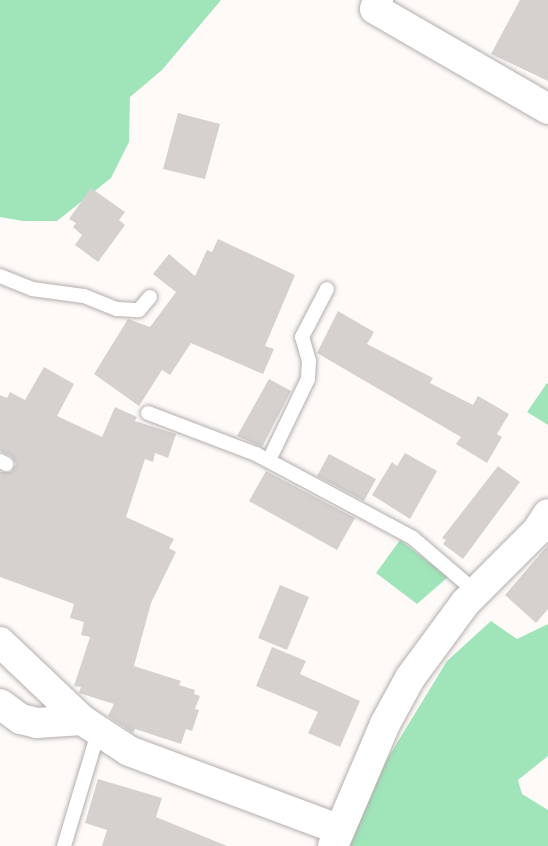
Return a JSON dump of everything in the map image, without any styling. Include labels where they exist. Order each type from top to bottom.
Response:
[{"type":"street","points":[[378,0],[375,9],[548,109]]},
{"type":"street","points":[[0,642],[90,726],[167,767],[336,838],[385,724],[410,678],[476,593],[545,524]]},
{"type":"street","points":[[2,709],[21,719],[37,723],[90,726]]},
{"type":"lane","points":[[0,276],[32,289],[84,296],[117,309],[139,310],[150,297]]},
{"type":"lane","points":[[269,460],[308,379],[309,361],[302,337],[327,289]]},
{"type":"lane","points":[[148,413],[269,460],[413,538],[476,593]]},
{"type":"lane","points":[[64,846],[90,726]]},
{"type":"green space","points":[[0,0],[221,0],[162,70],[130,97],[129,142],[111,178],[57,221],[23,221],[0,217]]},
{"type":"green space","points":[[548,384],[548,425],[527,412]]},
{"type":"green space","points":[[400,540],[448,577],[417,604],[376,573]]},
{"type":"green space","points":[[491,621],[517,639],[548,624],[548,756],[518,780],[522,794],[548,810],[548,846],[342,846],[366,807],[386,761],[447,661]]},
{"type":"building","points":[[520,0],[548,0],[548,81],[491,54]]},
{"type":"building","points":[[178,113],[220,124],[205,179],[163,169]]},
{"type":"building","points":[[91,188],[125,212],[119,220],[125,225],[98,262],[75,245],[82,235],[73,227],[76,223],[69,219]]},
{"type":"building","points":[[218,239],[295,275],[265,346],[274,349],[263,374],[191,343],[170,375],[162,370],[139,406],[94,374],[128,319],[150,327],[176,292],[153,274],[169,254],[195,276],[207,250],[212,252]]},
{"type":"building","points":[[338,311],[374,332],[367,344],[433,378],[430,383],[473,405],[478,396],[509,414],[497,434],[502,437],[487,463],[456,444],[461,437],[317,353]]},
{"type":"building","points":[[44,367],[74,384],[57,416],[102,437],[115,407],[137,417],[135,421],[176,434],[168,458],[155,453],[153,462],[145,459],[126,517],[174,539],[169,548],[176,552],[151,603],[134,666],[181,681],[179,685],[195,690],[194,694],[200,696],[195,709],[199,710],[192,731],[186,729],[181,744],[135,729],[133,733],[108,716],[114,704],[79,693],[81,687],[74,686],[90,637],[81,635],[84,622],[70,618],[74,604],[0,577],[0,472],[11,472],[16,464],[11,456],[0,451],[0,395],[7,398],[10,392],[25,400]]},
{"type":"building","points":[[269,379],[291,391],[262,447],[237,436]]},
{"type":"building","points":[[405,453],[437,471],[410,519],[372,495],[392,462],[397,466]]},
{"type":"building","points":[[329,454],[376,479],[364,501],[317,476]]},
{"type":"building","points":[[498,466],[520,482],[463,559],[443,544],[446,540],[442,538]]},
{"type":"building","points":[[266,471],[355,518],[337,550],[249,501]]},
{"type":"building","points":[[548,545],[548,609],[536,623],[505,595]]},
{"type":"building","points":[[280,585],[309,597],[287,650],[258,638]]},
{"type":"building","points":[[272,647],[306,661],[300,674],[360,701],[340,747],[308,733],[318,712],[256,686]]},
{"type":"building","points":[[98,779],[162,798],[156,817],[227,846],[102,846],[107,830],[85,823]]}]
